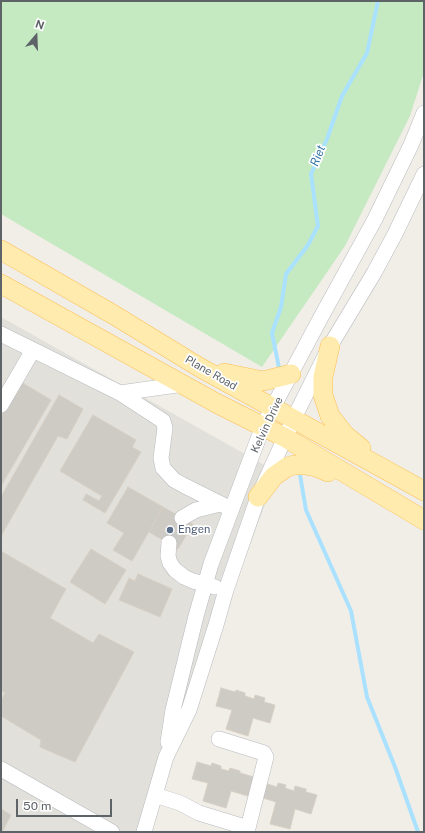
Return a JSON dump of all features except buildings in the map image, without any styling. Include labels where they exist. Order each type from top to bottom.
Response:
[{"type":"main road","name":"Plane Road","points":[[1,250],[114,314],[199,367],[274,407],[293,420],[424,492]]},
{"type":"main road","name":"Plane Road","points":[[1,284],[218,404],[286,438],[356,481],[424,520]]},
{"type":"main road","points":[[330,346],[323,377],[323,395],[330,416],[345,435],[388,471]]},
{"type":"main road","points":[[199,367],[241,378],[263,381],[291,374]]},
{"type":"main road","points":[[258,497],[274,476],[281,470],[294,465],[316,467],[344,479],[356,481]]},
{"type":"street","name":"Kelvin Drive","points":[[144,832],[166,757],[173,710],[196,616],[226,507],[264,426],[320,318],[375,219],[412,145],[424,113]]},
{"type":"street","name":"Kelvin Drive","points":[[166,757],[189,710],[226,590],[258,497],[293,420],[330,346],[392,241],[424,174]]},
{"type":"street","points":[[1,334],[120,393],[163,421],[165,428],[161,458],[163,468],[174,480],[226,507]]},
{"type":"street","points":[[1,405],[33,350]]},
{"type":"street","points":[[120,393],[184,384]]},
{"type":"street","points":[[182,518],[196,510],[226,507]]},
{"type":"street","points":[[169,543],[167,550],[168,556],[170,563],[175,570],[184,577],[193,581],[226,590]]},
{"type":"street","points":[[155,795],[180,803],[199,813],[256,831],[266,757],[264,753],[219,739]]},
{"type":"street","points":[[1,769],[112,832]]},
{"type":"shaded area","points":[[1,317],[277,472],[144,832],[1,832]]},
{"type":"green space","points":[[1,1],[424,1],[424,72],[410,116],[345,246],[262,367],[1,214]]},
{"type":"waterway","name":"Riet","points":[[280,373],[272,333],[281,307],[286,274],[308,245],[318,226],[311,174],[327,139],[342,96],[367,53],[378,1]]},
{"type":"waterway","points":[[299,469],[306,510],[351,611],[367,697],[395,767],[418,832]]},
{"type":"tunnel","points":[[169,543],[177,525],[182,518]]},
{"type":"place","name":"Engen","points":[[170,530]]}]
